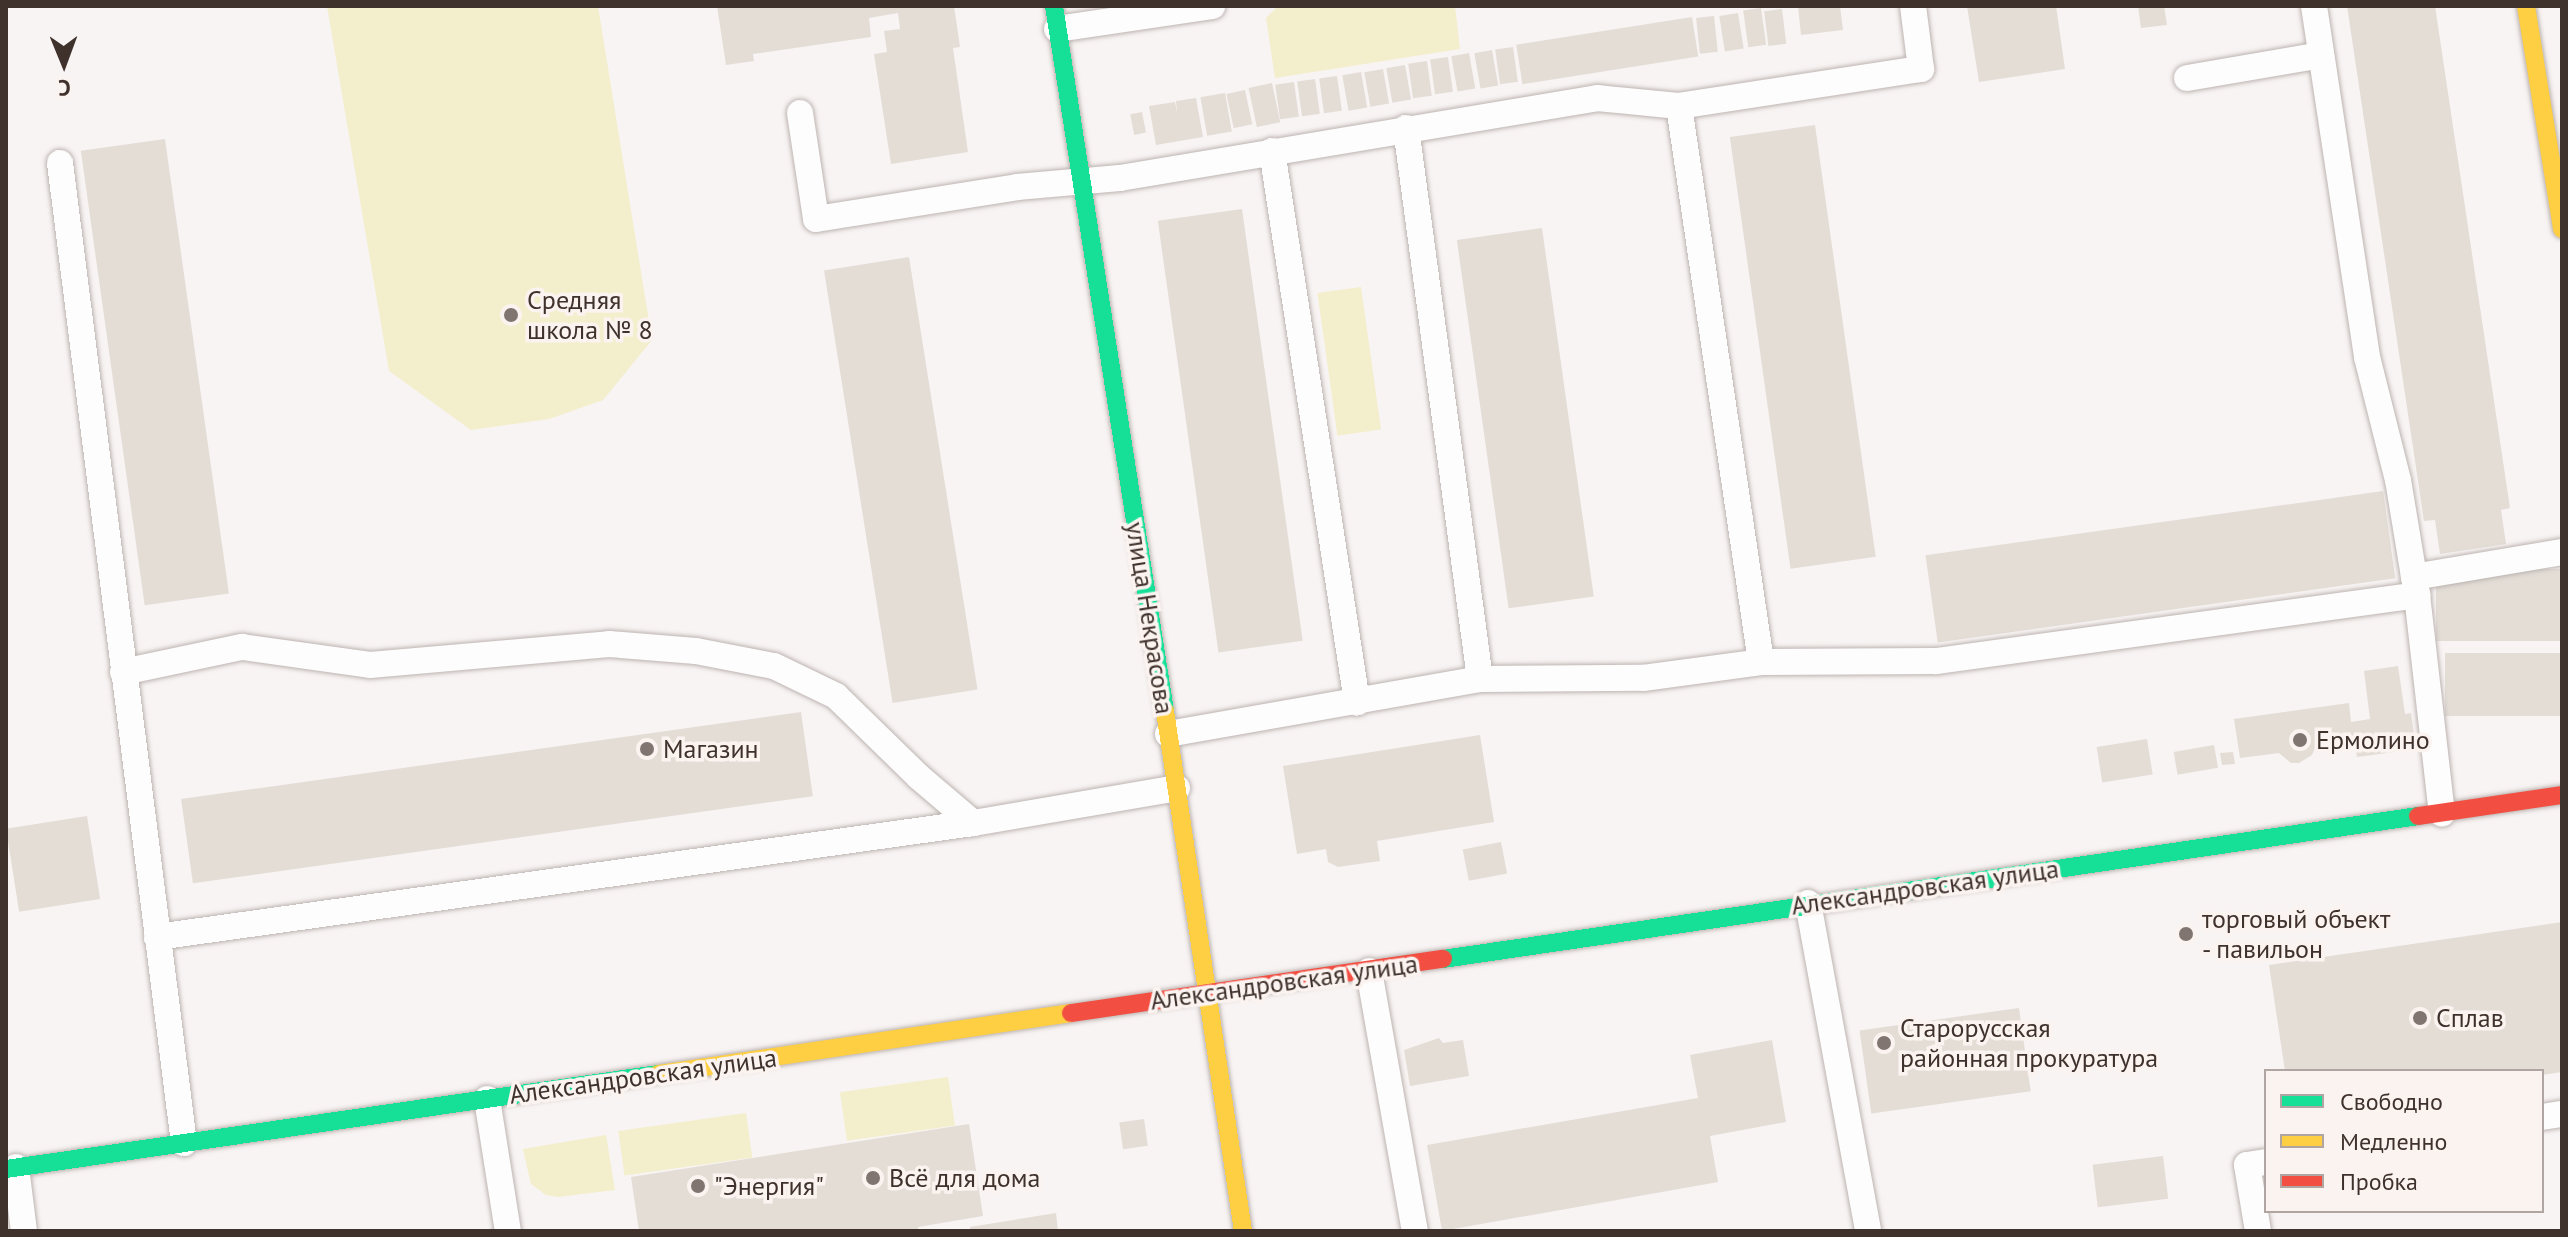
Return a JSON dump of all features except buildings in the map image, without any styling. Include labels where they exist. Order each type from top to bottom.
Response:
[{"type":"street","points":[[2526,6],[2562,229]]},
{"type":"street","name":"улица Некрасова","points":[[1055,18],[1177,788],[1243,1231]]},
{"type":"street","name":"Александровская улица","points":[[11,1168],[1124,1004],[1208,996],[1808,903],[2562,795]]},
{"type":"lane","points":[[1055,18],[1212,6]]},
{"type":"lane","points":[[800,113],[816,219],[1017,187],[1082,181],[1597,98],[1679,106],[1921,69],[1913,6]]},
{"type":"lane","points":[[2314,6],[2367,357],[2398,480],[2415,586],[2442,814]]},
{"type":"lane","points":[[2187,78],[2321,55]]},
{"type":"lane","points":[[1679,106],[1761,662]]},
{"type":"lane","points":[[1406,128],[1480,679]]},
{"type":"lane","points":[[1272,151],[1357,702]]},
{"type":"lane","points":[[60,163],[184,1143]]},
{"type":"lane","points":[[1168,734],[1480,679],[1643,678],[1761,662],[1936,661],[2415,586],[2562,552]]},
{"type":"lane","points":[[123,672],[242,647],[370,665],[609,644],[696,651],[774,666],[836,696],[919,777],[973,823]]},
{"type":"lane","points":[[157,937],[973,823],[1177,788]]},
{"type":"lane","points":[[1808,903],[1868,1231]]},
{"type":"lane","points":[[1369,971],[1415,1231]]},
{"type":"lane","points":[[487,1099],[508,1231]]},
{"type":"lane","points":[[2258,1231],[2247,1165],[2264,1162]]},
{"type":"lane","points":[[11,1168],[24,1231]]},
{"type":"shaded area","name":"Средняя школа № 8","points":[[327,6],[598,6],[652,340],[603,400],[549,419],[471,430],[389,371]]},
{"type":"shaded area","points":[[1455,6],[1460,49],[1275,78],[1266,18],[1277,7]]},
{"type":"shaded area","points":[[1361,287],[1381,430],[1337,436],[1317,293]]},
{"type":"shaded area","points":[[948,1077],[955,1126],[847,1141],[840,1092]]},
{"type":"shaded area","points":[[746,1113],[752,1158],[625,1176],[618,1131]]},
{"type":"shaded area","points":[[606,1135],[615,1190],[558,1197],[546,1195],[531,1184],[523,1149]]},
{"type":"traffic: fast","points":[[1054,6],[1165,711]]},
{"type":"traffic: fast","points":[[1443,959],[2418,816]]},
{"type":"traffic: fast","points":[[6,1169],[658,1074]]},
{"type":"traffic: slow","points":[[2526,6],[2562,229]]},
{"type":"traffic: slow","points":[[1165,711],[1243,1231]]},
{"type":"traffic: slow","points":[[658,1074],[1071,1013]]},
{"type":"traffic: jam","points":[[2418,816],[2562,795]]},
{"type":"traffic: jam","points":[[1071,1013],[1443,959]]},
{"type":"place","name":"Средняя школа № 8","points":[[511,315]]},
{"type":"place","name":"Ермолино","points":[[2300,740]]},
{"type":"place","name":"Магазин","points":[[647,749]]},
{"type":"place","name":"торговый объект - павильон","points":[[2186,934]]},
{"type":"place","name":"Сплав","points":[[2420,1018]]},
{"type":"place","name":"Старорусская районная прокуратура","points":[[1884,1043]]},
{"type":"place","name":"Всё для дома","points":[[873,1178]]},
{"type":"place","name":"\"Энергия\"","points":[[698,1186]]}]
